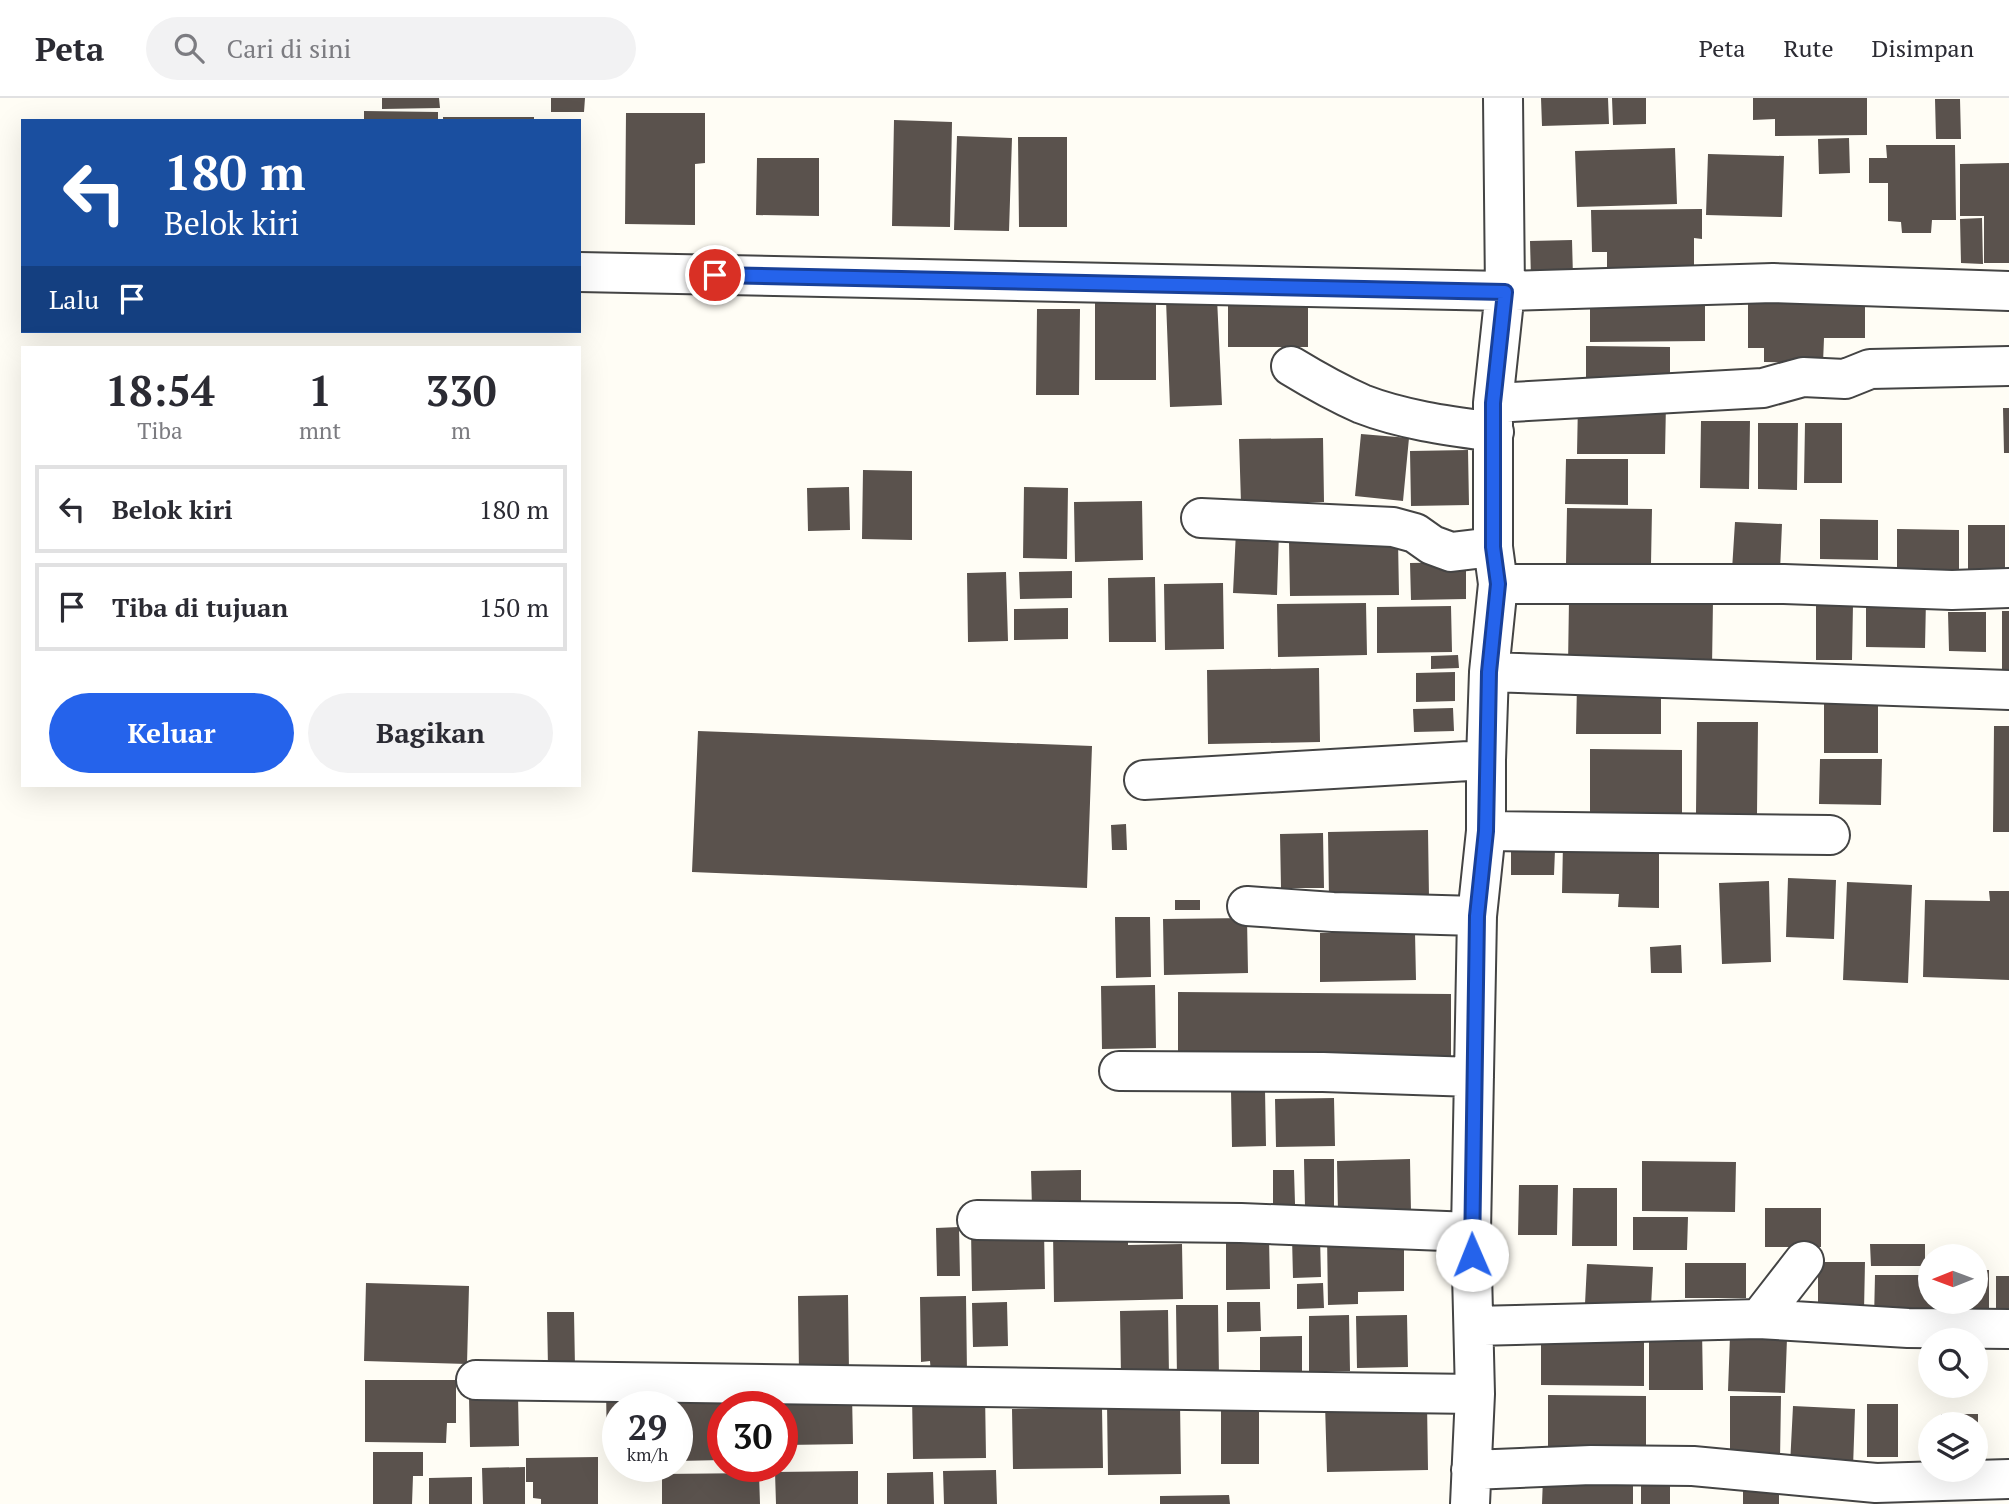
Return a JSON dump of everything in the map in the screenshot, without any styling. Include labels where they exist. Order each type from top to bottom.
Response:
[{"type":"street","points":[[1503,98],[1505,292],[1493,418],[1496,565],[1489,672],[1486,831],[1477,916],[1471,1232],[1475,1394],[1470,1487],[1591,1465],[1693,1466],[1876,1483],[2009,1479]]},
{"type":"street","points":[[581,272],[1505,292],[1773,283],[2009,291]]},
{"type":"street","points":[[1291,366],[1364,404],[1448,426],[1493,418],[1763,388],[1803,377],[1845,379],[1870,369],[2009,366]]},
{"type":"street","points":[[1201,518],[1393,527],[1415,533],[1432,545],[1496,565],[1784,584],[1952,590],[2009,588]]},
{"type":"street","points":[[1489,672],[2009,690]]},
{"type":"street","points":[[1144,780],[1486,760]]},
{"type":"street","points":[[1486,831],[1830,835]]},
{"type":"street","points":[[1247,906],[1333,912],[1477,916]]},
{"type":"street","points":[[1119,1071],[1323,1072],[1474,1077]]},
{"type":"street","points":[[977,1220],[1241,1223],[1471,1232]]},
{"type":"street","points":[[1759,1319],[1804,1261]]},
{"type":"street","points":[[1474,1326],[1759,1319],[1908,1328],[2009,1329]]},
{"type":"street","points":[[476,1380],[1475,1394]]},
{"type":"building","points":[[382,98],[439,98],[440,108],[382,109]]},
{"type":"building","points":[[551,98],[585,98],[584,112],[551,112]]},
{"type":"building","points":[[1541,98],[1608,98],[1609,124],[1542,126]]},
{"type":"building","points":[[1612,98],[1646,98],[1646,124],[1613,125]]},
{"type":"building","points":[[1753,98],[1867,98],[1867,135],[1775,136],[1775,119],[1753,120]]},
{"type":"building","points":[[1935,99],[1960,99],[1961,139],[1936,139]]},
{"type":"building","points":[[364,111],[438,112],[438,119],[364,119]]},
{"type":"building","points":[[626,113],[705,113],[705,163],[695,164],[695,225],[625,224]]},
{"type":"building","points":[[443,117],[534,117],[534,119]]},
{"type":"building","points":[[894,120],[952,122],[950,227],[892,226]]},
{"type":"building","points":[[957,136],[1012,138],[1009,231],[954,230]]},
{"type":"building","points":[[1018,137],[1067,137],[1067,227],[1019,227]]},
{"type":"building","points":[[1849,138],[1850,173],[1819,174],[1818,139]]},
{"type":"building","points":[[1886,145],[1955,145],[1956,220],[1932,220],[1931,233],[1902,233],[1901,222],[1888,221],[1888,183],[1869,183],[1869,158],[1887,158]]},
{"type":"building","points":[[1675,148],[1677,204],[1577,207],[1575,151]]},
{"type":"building","points":[[1708,154],[1784,156],[1782,217],[1706,215]]},
{"type":"building","points":[[757,158],[819,158],[819,216],[756,215]]},
{"type":"building","points":[[2009,163],[2009,263],[1984,263],[1984,216],[1960,216],[1960,164]]},
{"type":"building","points":[[1702,209],[1702,239],[1694,238],[1694,277],[1607,278],[1607,252],[1592,252],[1591,210]]},
{"type":"building","points":[[1982,218],[1983,264],[1961,263],[1960,219]]},
{"type":"building","points":[[1572,240],[1573,277],[1531,278],[1530,241]]},
{"type":"building","points":[[1095,292],[1156,292],[1156,380],[1095,380]]},
{"type":"building","points":[[1748,296],[1865,296],[1865,338],[1824,338],[1823,363],[1764,362],[1764,348],[1748,348]]},
{"type":"building","points":[[1217,298],[1222,405],[1170,407],[1166,300]]},
{"type":"building","points":[[1590,299],[1705,299],[1705,341],[1590,342]]},
{"type":"building","points":[[1228,302],[1308,302],[1308,347],[1228,347]]},
{"type":"building","points":[[1037,309],[1080,309],[1079,395],[1036,395]]},
{"type":"building","points":[[1586,346],[1670,347],[1670,390],[1586,389]]},
{"type":"building","points":[[1578,402],[1666,403],[1665,454],[1577,454]]},
{"type":"building","points":[[2003,408],[2009,408],[2009,453],[2004,453]]},
{"type":"building","points":[[1701,421],[1750,421],[1749,489],[1700,488]]},
{"type":"building","points":[[1758,423],[1798,423],[1797,490],[1758,489]]},
{"type":"building","points":[[1805,423],[1842,423],[1842,483],[1804,483]]},
{"type":"building","points":[[1361,434],[1409,438],[1403,501],[1355,496]]},
{"type":"building","points":[[1323,438],[1324,502],[1241,503],[1239,439]]},
{"type":"building","points":[[1468,450],[1469,505],[1411,506],[1410,451]]},
{"type":"building","points":[[1566,459],[1628,459],[1628,505],[1565,504]]},
{"type":"building","points":[[863,470],[912,471],[912,540],[862,539]]},
{"type":"building","points":[[849,487],[850,530],[808,531],[807,488]]},
{"type":"building","points":[[1024,487],[1068,488],[1067,559],[1023,558]]},
{"type":"building","points":[[1142,501],[1143,560],[1075,562],[1074,502]]},
{"type":"building","points":[[1567,508],[1652,509],[1651,564],[1566,564]]},
{"type":"building","points":[[1820,519],[1878,520],[1878,560],[1820,559]]},
{"type":"building","points":[[1735,522],[1782,524],[1780,571],[1732,570]]},
{"type":"building","points":[[1968,525],[2005,525],[2005,576],[1968,576]]},
{"type":"building","points":[[1897,529],[1959,530],[1959,578],[1897,577]]},
{"type":"building","points":[[1236,531],[1279,532],[1277,595],[1233,593]]},
{"type":"building","points":[[1398,540],[1399,595],[1290,596],[1289,542]]},
{"type":"building","points":[[1466,562],[1466,599],[1411,600],[1410,563]]},
{"type":"building","points":[[1072,571],[1072,598],[1020,599],[1019,572]]},
{"type":"building","points":[[1006,572],[1008,641],[968,642],[967,573]]},
{"type":"building","points":[[1155,577],[1156,642],[1109,642],[1108,578]]},
{"type":"building","points":[[1223,583],[1224,649],[1165,650],[1164,584]]},
{"type":"building","points":[[1866,598],[1926,599],[1925,648],[1866,647]]},
{"type":"building","points":[[1569,599],[1713,600],[1712,667],[1568,666]]},
{"type":"building","points":[[1366,603],[1367,655],[1278,657],[1277,604]]},
{"type":"building","points":[[1816,604],[1853,604],[1852,660],[1816,660]]},
{"type":"building","points":[[1451,606],[1452,652],[1377,653],[1377,607]]},
{"type":"building","points":[[1068,608],[1068,639],[1014,640],[1014,609]]},
{"type":"building","points":[[2002,611],[2009,611],[2009,676],[2002,676]]},
{"type":"building","points":[[1948,612],[1986,612],[1986,652],[1949,651]]},
{"type":"building","points":[[1458,655],[1459,668],[1431,669],[1431,656]]},
{"type":"building","points":[[1319,668],[1320,742],[1208,744],[1207,670]]},
{"type":"building","points":[[1455,672],[1455,701],[1416,702],[1416,673]]},
{"type":"building","points":[[1577,683],[1661,683],[1661,734],[1576,734]]},
{"type":"building","points":[[1824,696],[1878,697],[1878,753],[1824,753]]},
{"type":"building","points":[[1453,708],[1454,731],[1414,732],[1413,709]]},
{"type":"building","points":[[1697,722],[1758,722],[1757,814],[1696,813]]},
{"type":"building","points":[[1994,726],[2009,726],[2009,832],[1993,832]]},
{"type":"building","points":[[698,731],[1092,746],[1087,888],[692,872]]},
{"type":"building","points":[[1590,749],[1682,750],[1682,818],[1590,817]]},
{"type":"building","points":[[1820,759],[1882,759],[1881,805],[1819,804]]},
{"type":"building","points":[[1126,824],[1127,850],[1112,850],[1111,825]]},
{"type":"building","points":[[1428,830],[1429,898],[1329,900],[1328,832]]},
{"type":"building","points":[[1323,833],[1324,888],[1281,888],[1280,834]]},
{"type":"building","points":[[1563,843],[1659,844],[1659,908],[1618,907],[1619,894],[1562,893]]},
{"type":"building","points":[[1511,850],[1555,850],[1554,875],[1511,875]]},
{"type":"building","points":[[1788,878],[1836,880],[1834,939],[1786,937]]},
{"type":"building","points":[[1769,881],[1771,962],[1722,964],[1719,883]]},
{"type":"building","points":[[1847,882],[1912,885],[1908,983],[1843,980]]},
{"type":"building","points":[[1989,891],[2009,891],[2009,980],[1923,977],[1925,900],[1990,901]]},
{"type":"building","points":[[1175,900],[1200,900],[1200,910],[1175,910]]},
{"type":"building","points":[[1115,917],[1150,917],[1151,977],[1116,978]]},
{"type":"building","points":[[1247,918],[1248,973],[1164,975],[1163,919]]},
{"type":"building","points":[[1415,932],[1416,980],[1320,982],[1320,933]]},
{"type":"building","points":[[1681,945],[1682,973],[1651,973],[1650,947]]},
{"type":"building","points":[[1155,985],[1156,1048],[1102,1049],[1101,986]]},
{"type":"building","points":[[1178,992],[1451,994],[1451,1056],[1178,1055]]},
{"type":"building","points":[[1265,1089],[1266,1146],[1232,1147],[1231,1090]]},
{"type":"building","points":[[1334,1098],[1335,1146],[1276,1147],[1275,1099]]},
{"type":"building","points":[[1304,1159],[1334,1159],[1334,1208],[1305,1208]]},
{"type":"building","points":[[1410,1159],[1411,1212],[1338,1213],[1337,1161]]},
{"type":"building","points":[[1642,1161],[1736,1162],[1735,1212],[1642,1211]]},
{"type":"building","points":[[1081,1170],[1081,1207],[1032,1208],[1031,1171]]},
{"type":"building","points":[[1273,1170],[1294,1170],[1295,1204],[1273,1204]]},
{"type":"building","points":[[1519,1185],[1558,1185],[1557,1235],[1518,1235]]},
{"type":"building","points":[[1573,1188],[1617,1188],[1617,1246],[1572,1246]]},
{"type":"building","points":[[1765,1208],[1821,1208],[1821,1247],[1765,1247]]},
{"type":"building","points":[[1633,1217],[1688,1217],[1687,1250],[1633,1250]]},
{"type":"building","points":[[959,1227],[960,1276],[937,1276],[936,1228]]},
{"type":"building","points":[[1044,1229],[1045,1289],[972,1291],[971,1230]]},
{"type":"building","points":[[1128,1231],[1128,1245],[1182,1244],[1183,1299],[1054,1302],[1053,1232]]},
{"type":"building","points":[[1327,1234],[1404,1246],[1404,1291],[1358,1292],[1358,1304],[1328,1305]]},
{"type":"building","points":[[1269,1237],[1270,1289],[1226,1290],[1226,1238]]},
{"type":"building","points":[[1292,1237],[1320,1237],[1321,1277],[1293,1278]]},
{"type":"building","points":[[1870,1244],[1918,1244],[1918,1266],[1871,1266]]},
{"type":"building","points":[[1818,1262],[1865,1262],[1864,1311],[1818,1311]]},
{"type":"building","points":[[1685,1263],[1746,1263],[1746,1298],[1685,1298]]},
{"type":"building","points":[[1587,1264],[1653,1267],[1651,1307],[1585,1304]]},
{"type":"building","points":[[1989,1270],[1989,1317],[1954,1316],[1988,1314]]},
{"type":"building","points":[[1875,1275],[1918,1275],[1918,1314],[1946,1314],[1946,1319],[1874,1319]]},
{"type":"building","points":[[1996,1276],[2009,1276],[2009,1318],[1996,1318]]},
{"type":"building","points":[[366,1283],[469,1286],[467,1364],[364,1361]]},
{"type":"building","points":[[1323,1283],[1324,1308],[1297,1309],[1297,1284]]},
{"type":"building","points":[[848,1295],[849,1373],[799,1374],[798,1296]]},
{"type":"building","points":[[966,1296],[967,1374],[931,1374],[930,1361],[921,1362],[920,1297]]},
{"type":"building","points":[[1007,1302],[1008,1346],[973,1347],[972,1303]]},
{"type":"building","points":[[1227,1302],[1260,1302],[1261,1331],[1227,1332]]},
{"type":"building","points":[[1176,1305],[1218,1305],[1219,1378],[1177,1378]]},
{"type":"building","points":[[1168,1310],[1169,1376],[1121,1377],[1120,1311]]},
{"type":"building","points":[[547,1312],[574,1312],[575,1368],[548,1368]]},
{"type":"building","points":[[1349,1315],[1350,1371],[1309,1371],[1309,1316]]},
{"type":"building","points":[[1407,1315],[1408,1367],[1357,1368],[1356,1316]]},
{"type":"building","points":[[1702,1329],[1703,1390],[1649,1390],[1649,1330]]},
{"type":"building","points":[[1302,1336],[1302,1375],[1260,1376],[1260,1337]]},
{"type":"building","points":[[1730,1336],[1787,1338],[1785,1393],[1728,1391]]},
{"type":"building","points":[[1541,1338],[1644,1338],[1644,1386],[1541,1385]]},
{"type":"building","points":[[365,1380],[456,1380],[456,1423],[447,1423],[446,1443],[365,1442]]},
{"type":"building","points":[[668,1386],[668,1391],[606,1391],[606,1387]]},
{"type":"building","points":[[985,1392],[986,1458],[913,1459],[912,1393]]},
{"type":"building","points":[[852,1394],[853,1444],[798,1445],[798,1395]]},
{"type":"building","points":[[518,1395],[519,1446],[470,1447],[469,1396]]},
{"type":"building","points":[[1548,1395],[1646,1396],[1646,1447],[1548,1447]]},
{"type":"building","points":[[1730,1396],[1781,1396],[1780,1460],[1730,1460]]},
{"type":"building","points":[[693,1401],[707,1401],[707,1460],[693,1461]]},
{"type":"building","points":[[1180,1402],[1181,1474],[1108,1475],[1107,1403]]},
{"type":"building","points":[[1427,1402],[1428,1470],[1327,1472],[1325,1404]]},
{"type":"building","points":[[1867,1404],[1898,1404],[1898,1457],[1867,1457]]},
{"type":"building","points":[[1793,1406],[1855,1409],[1853,1468],[1790,1465]]},
{"type":"building","points":[[1221,1407],[1259,1407],[1259,1464],[1221,1464]]},
{"type":"building","points":[[1102,1408],[1103,1468],[1013,1469],[1012,1409]]},
{"type":"building","points":[[373,1452],[423,1452],[423,1476],[413,1476],[412,1504],[373,1504]]},
{"type":"building","points":[[598,1457],[598,1504],[541,1504],[541,1499],[533,1498],[533,1482],[526,1482],[526,1458]]},
{"type":"building","points":[[525,1467],[525,1504],[483,1504],[482,1468]]},
{"type":"building","points":[[996,1470],[997,1504],[944,1504],[943,1471]]},
{"type":"building","points":[[858,1471],[858,1504],[776,1504],[775,1482],[798,1482],[798,1472]]},
{"type":"building","points":[[933,1472],[934,1504],[887,1504],[887,1473]]},
{"type":"building","points":[[1641,1473],[1670,1473],[1670,1504],[1641,1504]]},
{"type":"building","points":[[693,1474],[707,1474],[707,1482],[759,1482],[760,1504],[662,1504],[662,1482],[693,1482]]},
{"type":"building","points":[[472,1477],[472,1504],[429,1504],[429,1478]]},
{"type":"building","points":[[1543,1477],[1633,1478],[1633,1504],[1542,1504]]},
{"type":"building","points":[[1743,1487],[1779,1488],[1779,1504],[1743,1504]]},
{"type":"building","points":[[1229,1495],[1230,1504],[1160,1504],[1160,1496]]},
{"type":"route","points":[[715,275],[1505,292],[1493,403],[1493,547],[1498,584],[1489,672],[1486,831],[1477,916],[1472,1255]]}]
